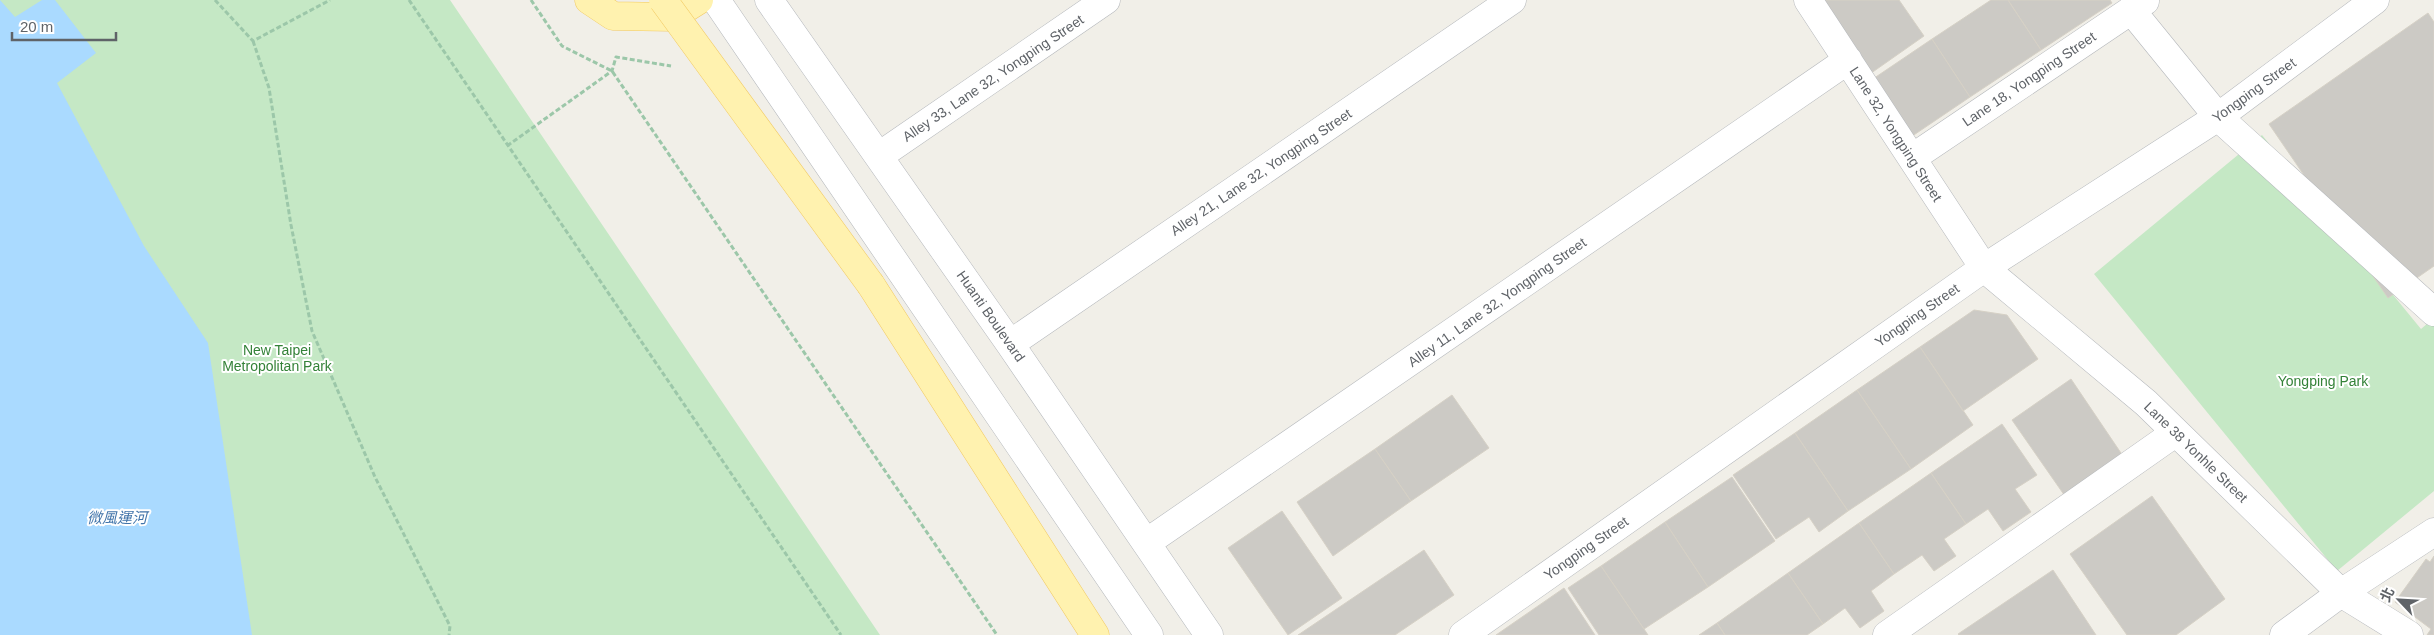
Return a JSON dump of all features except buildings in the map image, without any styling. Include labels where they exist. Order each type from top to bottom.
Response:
[{"type":"main road","points":[[589,0],[613,16],[672,17],[699,0]]},
{"type":"main road","points":[[663,0],[871,285],[1095,635]]},
{"type":"street","points":[[716,0],[1149,635]]},
{"type":"street","name":"Huanti Boulevard","points":[[769,0],[1010,344],[1209,635]]},
{"type":"street","name":"Alley 33, Lane 32, Yongping Street","points":[[879,156],[1106,0]]},
{"type":"street","name":"Alley 21, Lane 32, Yongping Street","points":[[1010,344],[1512,0]]},
{"type":"street","name":"Lane 32, Yongping Street","points":[[1808,0],[1984,268]]},
{"type":"street","name":"Yongping Street","points":[[1463,635],[1984,268],[2218,117],[2375,0]]},
{"type":"street","points":[[2138,5],[2218,117],[2434,312]]},
{"type":"street","name":"Lane 18, Yongping Street","points":[[1912,158],[2138,5]]},
{"type":"street","name":"Alley 11, Lane 32, Yongping Street","points":[[1146,543],[1848,60]]},
{"type":"street","name":"Lane 38 Yonhle Street","points":[[1984,268],[2146,403],[2341,593],[2409,635]]},
{"type":"street","points":[[1887,635],[2176,432]]},
{"type":"street","points":[[2284,635],[2341,593],[2434,532]]},
{"type":"path","points":[[215,0],[253,41],[269,88],[291,225],[312,331],[375,477],[450,626],[449,635]]},
{"type":"path","points":[[253,41],[330,0]]},
{"type":"path","points":[[409,0],[841,635]]},
{"type":"path","points":[[531,0],[562,46],[598,62],[612,71],[997,635]]},
{"type":"path","points":[[507,146],[612,71],[616,57],[674,66]]},
{"type":"green space","name":"New Taipei Metropolitan Park","points":[[0,0],[450,0],[880,635],[0,635]]},
{"type":"green space","name":"Yongping Park","points":[[2262,135],[2421,329],[2434,318],[2434,491],[2337,571],[2094,274]]},
{"type":"water","name":"微風運河","points":[[0,0],[15,17],[42,0],[55,0],[96,53],[57,83],[144,246],[208,343],[252,635],[0,635]]}]
